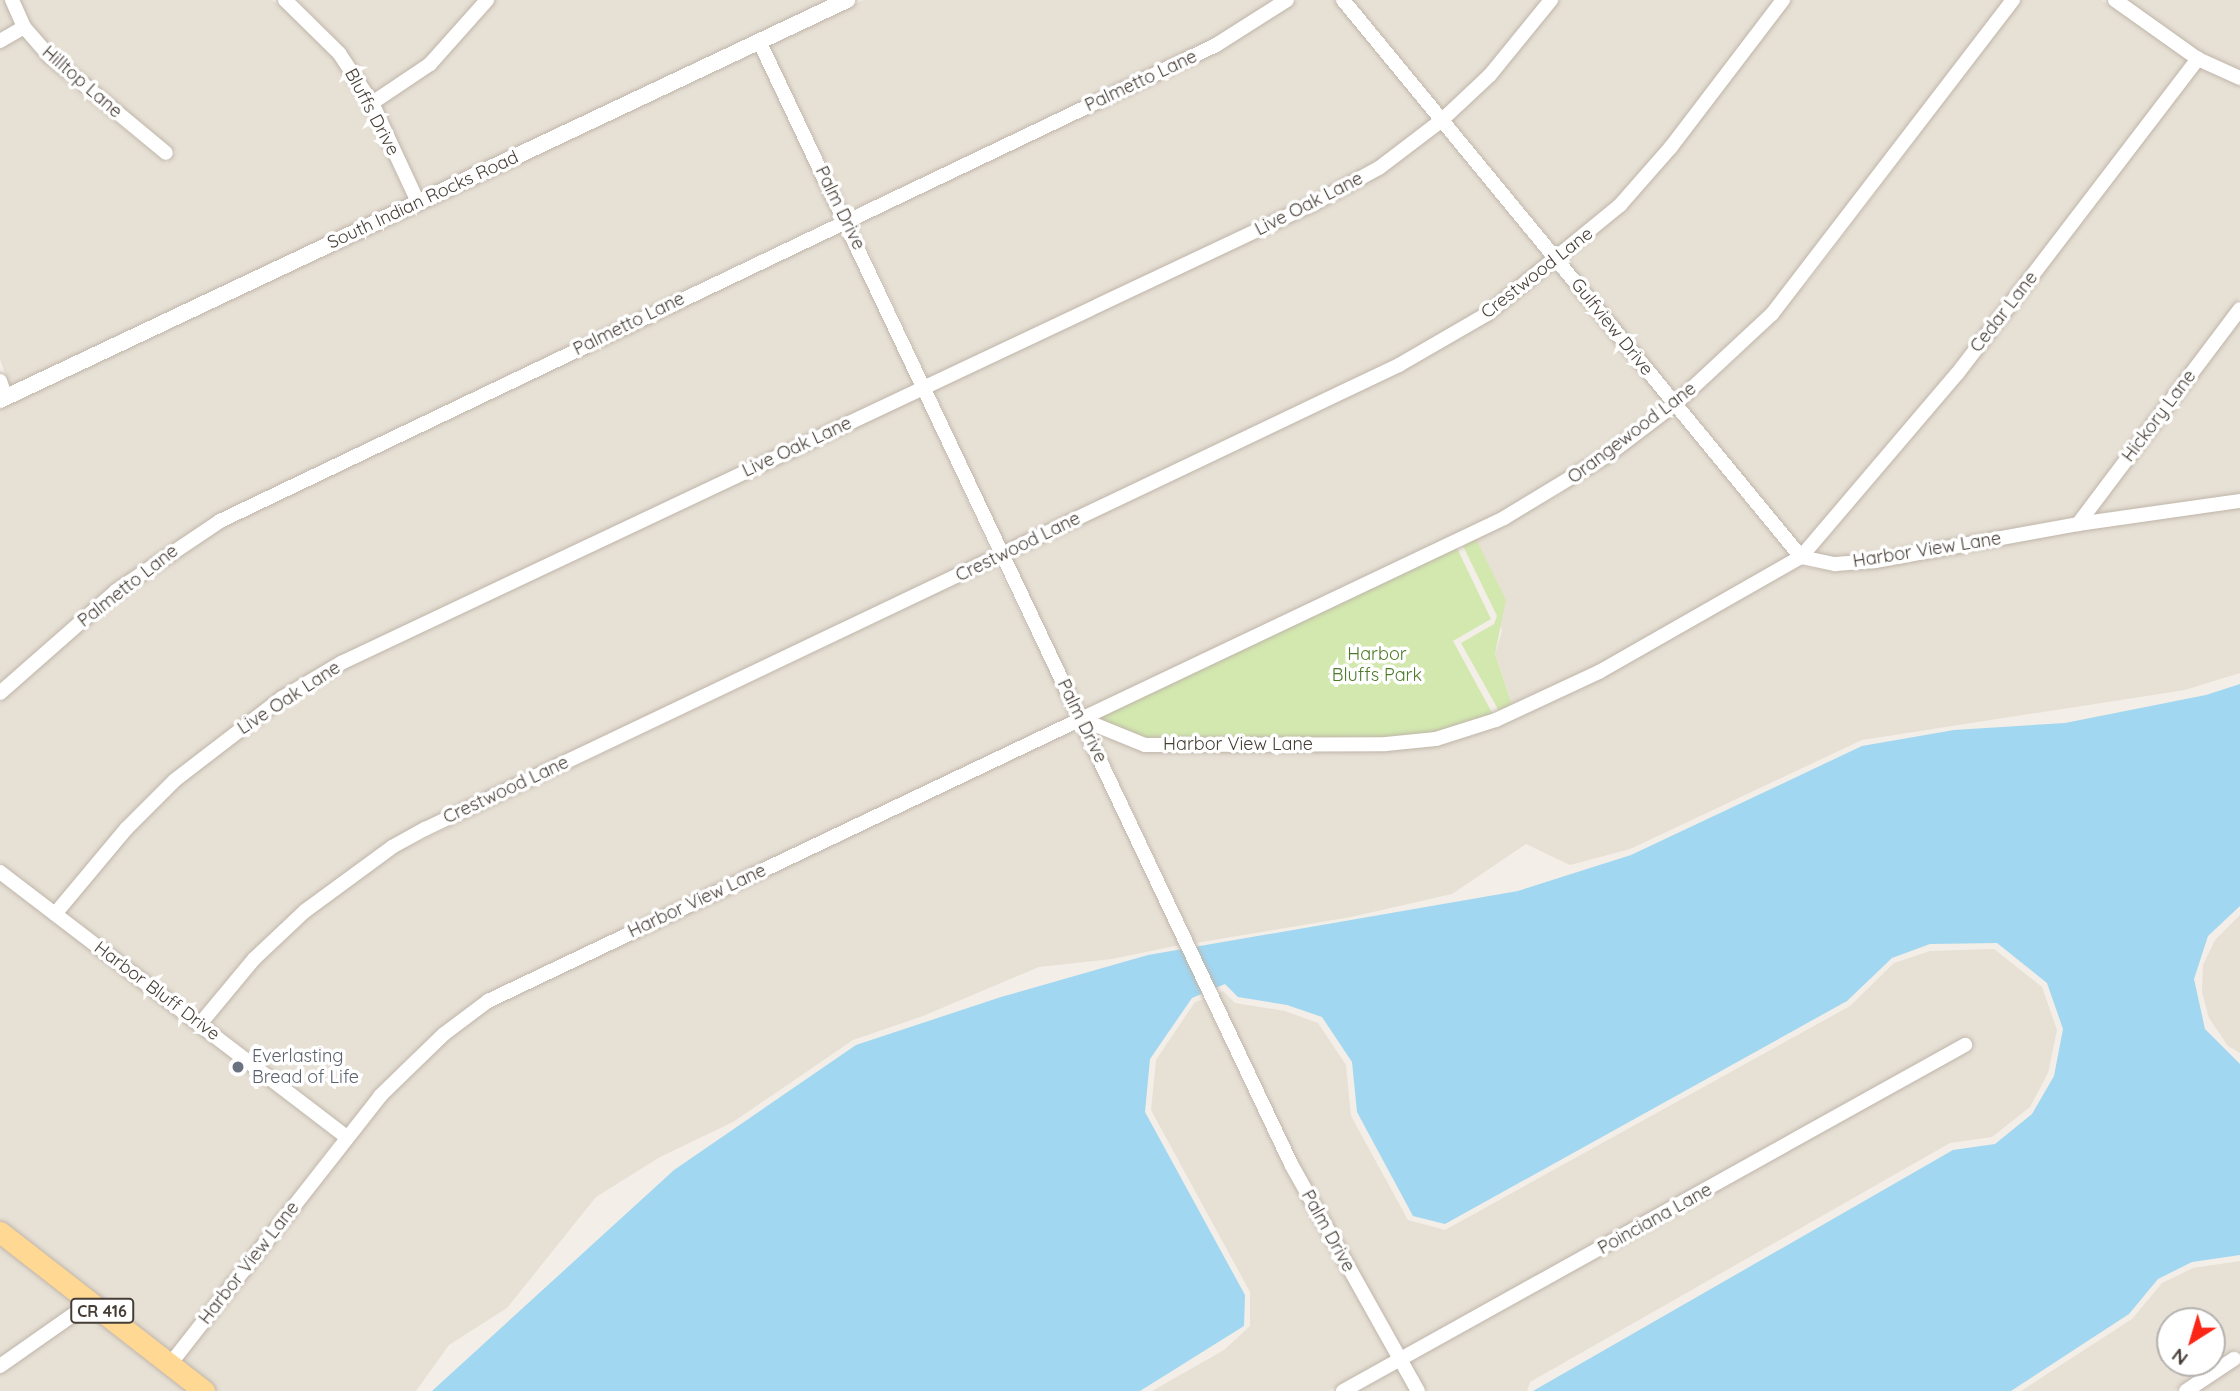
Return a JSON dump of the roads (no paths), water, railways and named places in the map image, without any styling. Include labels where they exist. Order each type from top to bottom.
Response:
[{"type":"main road","name":"CR 416","points":[[0,1232],[204,1391]]},
{"type":"street","name":"Hilltop Lane","points":[[12,0],[24,27],[73,79],[166,153]]},
{"type":"street","name":"Bluffs Drive","points":[[285,0],[339,53],[372,103],[418,202]]},
{"type":"street","points":[[372,103],[430,64],[486,0]]},
{"type":"street","name":"South Indian Rocks Road","points":[[3,399],[847,0]]},
{"type":"street","name":"Palmetto Lane","points":[[0,693],[116,591],[220,521],[846,220],[1216,46],[1287,0]]},
{"type":"street","name":"Gulfview Drive","points":[[1343,0],[1801,557]]},
{"type":"street","name":"Live Oak Lane","points":[[55,914],[126,829],[175,780],[282,698],[341,663],[1311,205],[1378,169],[1442,120],[1490,75],[1551,0]]},
{"type":"street","name":"Crestwood Lane","points":[[200,1024],[254,959],[304,911],[392,847],[1399,365],[1488,314],[1620,205],[1671,148],[1783,0]]},
{"type":"street","name":"Orangewood Lane","points":[[1081,719],[1504,518],[1608,456],[1675,404],[1743,343],[1803,278],[2013,0]]},
{"type":"street","points":[[2115,0],[2198,59],[2240,78]]},
{"type":"street","points":[[0,41],[24,27]]},
{"type":"street","name":"Palm Drive","points":[[760,43],[846,220],[1000,556],[1081,719],[1291,1164],[1418,1391]]},
{"type":"street","name":"Cedar Lane","points":[[1801,557],[1957,374],[2198,59]]},
{"type":"street","name":"Hickory Lane","points":[[2078,524],[2240,309]]},
{"type":"street","points":[[0,381],[3,399]]},
{"type":"street","name":"Harbor View Lane","points":[[171,1363],[346,1137],[411,1064],[488,1001],[1081,719],[1145,745],[1385,744],[1436,739],[1496,720],[1599,672],[1801,557],[1835,564],[1875,561],[2078,524],[2240,501]]},
{"type":"street","name":"Harbor Bluff Drive","points":[[0,872],[346,1137]]},
{"type":"street","name":"Poinciana Lane","points":[[1343,1391],[1965,1045]]},
{"type":"street","points":[[0,1366],[91,1302]]},
{"type":"street","points":[[2186,1391],[2234,1359]]},
{"type":"water","points":[[2240,684],[2240,906],[2208,936],[2194,979],[2205,1029],[2240,1064],[2240,1255],[2192,1262],[2158,1279],[2129,1314],[2011,1391],[1533,1391],[1953,1150],[1995,1144],[2032,1114],[2054,1076],[2063,1029],[2047,983],[1997,943],[1930,944],[1892,958],[1847,1001],[1445,1224],[1413,1216],[1357,1112],[1352,1062],[1322,1017],[1287,1005],[1238,997],[1225,984],[1192,998],[1150,1059],[1145,1112],[1245,1295],[1244,1326],[1140,1391],[432,1391],[674,1170],[856,1045],[1001,997],[1148,955],[1518,891],[1631,855],[1862,746],[1954,730],[2065,723],[2206,695]]},
{"type":"place","name":"Everlasting Bread of Life","points":[[238,1067]]},
{"type":"park label","name":"Harbor Bluffs Park","points":[[1377,665]]}]
